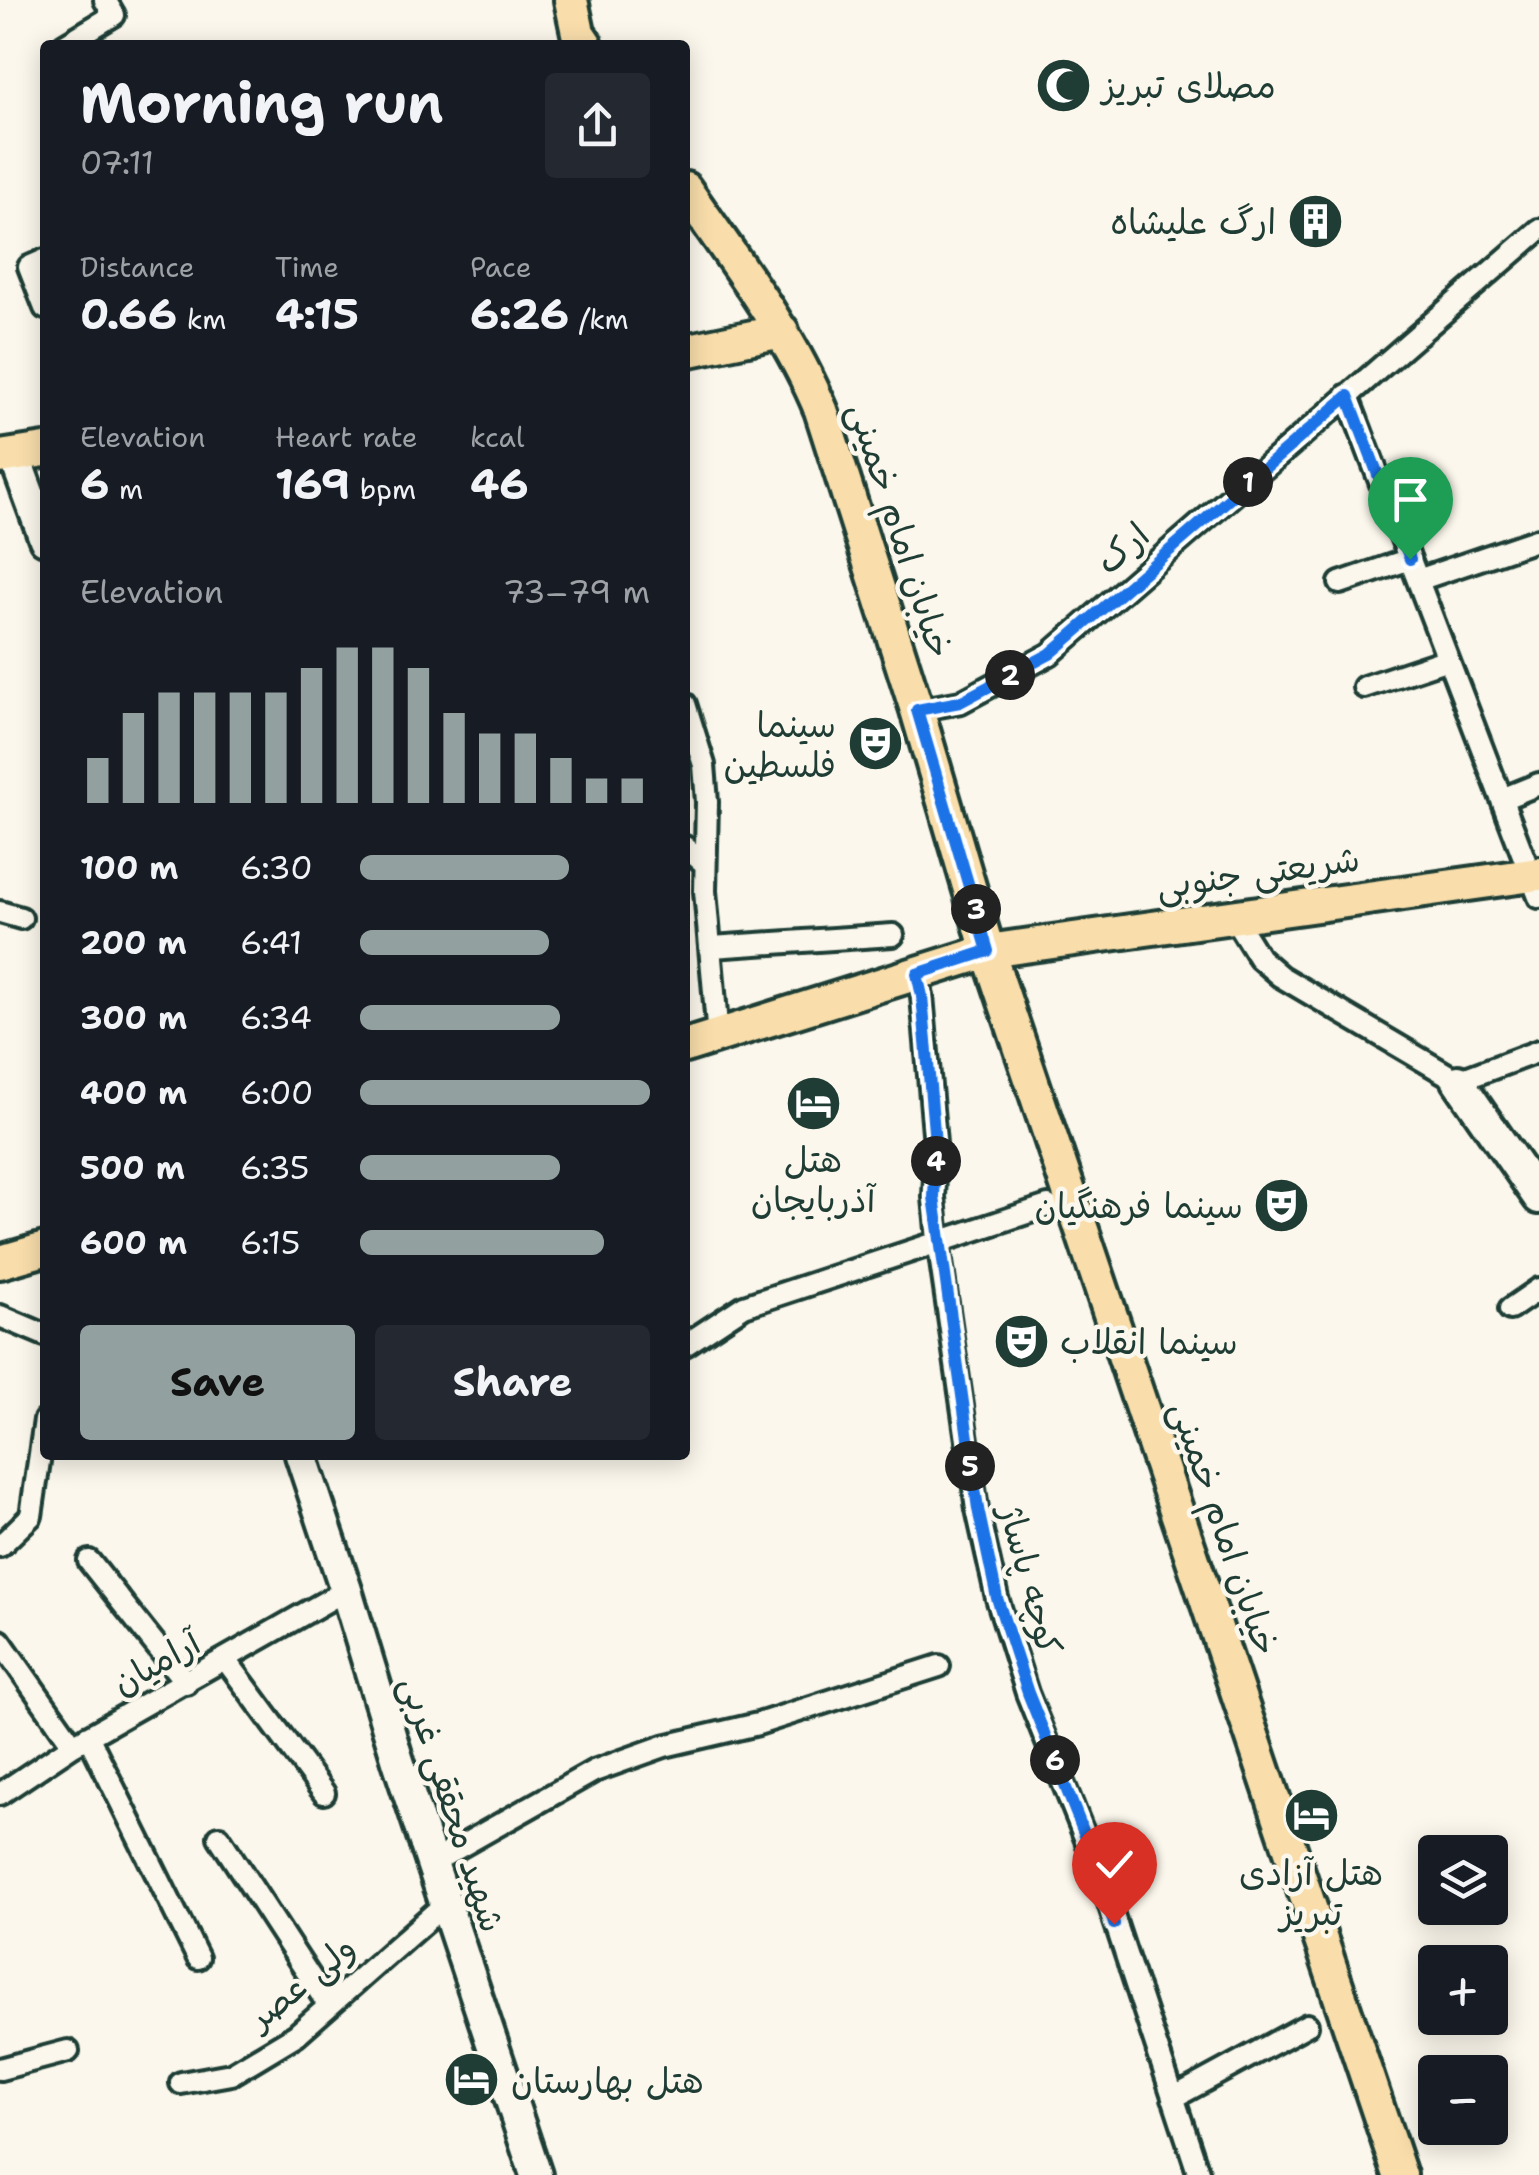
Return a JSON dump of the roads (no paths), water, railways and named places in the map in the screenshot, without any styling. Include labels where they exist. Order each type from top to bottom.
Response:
[{"type":"main road","points":[[571,0],[583,40]]},
{"type":"main road","name":"خیابان امام خمینی","points":[[690,197],[771,334],[803,368],[821,410],[917,710],[988,951],[1400,2175]]},
{"type":"main road","points":[[690,351],[771,334]]},
{"type":"main road","name":"شریعتی جنوبی","points":[[690,1044],[988,951],[1232,916],[1536,882]]},
{"type":"main road","points":[[0,1262],[40,1250]]},
{"type":"street","points":[[72,40],[114,15],[105,0]]},
{"type":"street","name":"ارک","points":[[917,710],[960,702],[1050,654],[1539,230]]},
{"type":"street","points":[[40,262],[29,267],[40,296]]},
{"type":"street","points":[[1348,396],[1536,882]]},
{"type":"street","points":[[20,454],[40,522]]},
{"type":"street","points":[[1418,580],[1539,539]]},
{"type":"street","points":[[1340,583],[1410,559]]},
{"type":"street","points":[[1364,687],[1448,659]]},
{"type":"street","points":[[690,720],[704,765],[708,802],[706,864],[718,1036]]},
{"type":"street","points":[[1502,800],[1539,784]]},
{"type":"street","points":[[690,851],[706,864]]},
{"type":"street","points":[[0,912],[22,918]]},
{"type":"street","points":[[1232,916],[1259,958],[1280,976],[1458,1081],[1539,1198]]},
{"type":"street","points":[[712,947],[893,935]]},
{"type":"street","name":"کوچه پاساژ","points":[[917,974],[936,1154],[938,1240],[969,1460],[997,1598],[1028,1693],[1098,1868],[1199,2175]]},
{"type":"street","points":[[1458,1081],[1539,1050]]},
{"type":"street","points":[[690,1342],[744,1306],[1048,1206]]},
{"type":"street","points":[[1510,1309],[1539,1289]]},
{"type":"street","points":[[0,1316],[40,1333]]},
{"type":"street","points":[[0,1546],[31,1516],[40,1454]]},
{"type":"street","name":"شهید محققی غربی","points":[[303,1460],[534,2174]]},
{"type":"street","points":[[88,1561],[186,1683]]},
{"type":"street","name":"آرامیان","points":[[0,1794],[80,1740],[346,1590]]},
{"type":"street","points":[[0,1641],[80,1740],[198,1958]]},
{"type":"street","points":[[226,1660],[324,1793]]},
{"type":"street","points":[[432,1862],[594,1771],[664,1746],[758,1724],[939,1666]]},
{"type":"street","points":[[219,1837],[328,2006]]},
{"type":"street","name":"ولی عصر","points":[[181,2083],[231,2074],[296,2035],[446,1903]]},
{"type":"street","points":[[1173,2098],[1306,2025]]},
{"type":"street","points":[[0,2069],[68,2051]]},
{"type":"place","name":"مصلای تبریز","points":[[1063,85]]},
{"type":"place","name":"ارگ علیشاه","points":[[1315,221]]},
{"type":"place","name":"سینما فلسطین","points":[[875,744]]},
{"type":"place","name":"هتل آذربایجان","points":[[813,1103]]},
{"type":"place","name":"سینما فرهنگیان","points":[[1282,1205]]},
{"type":"place","name":"سینما انقلاب","points":[[1021,1341]]},
{"type":"place","name":"هتل آزادی تبریز","points":[[1311,1816]]},
{"type":"place","name":"هتل بهارستان","points":[[472,2080]]}]
